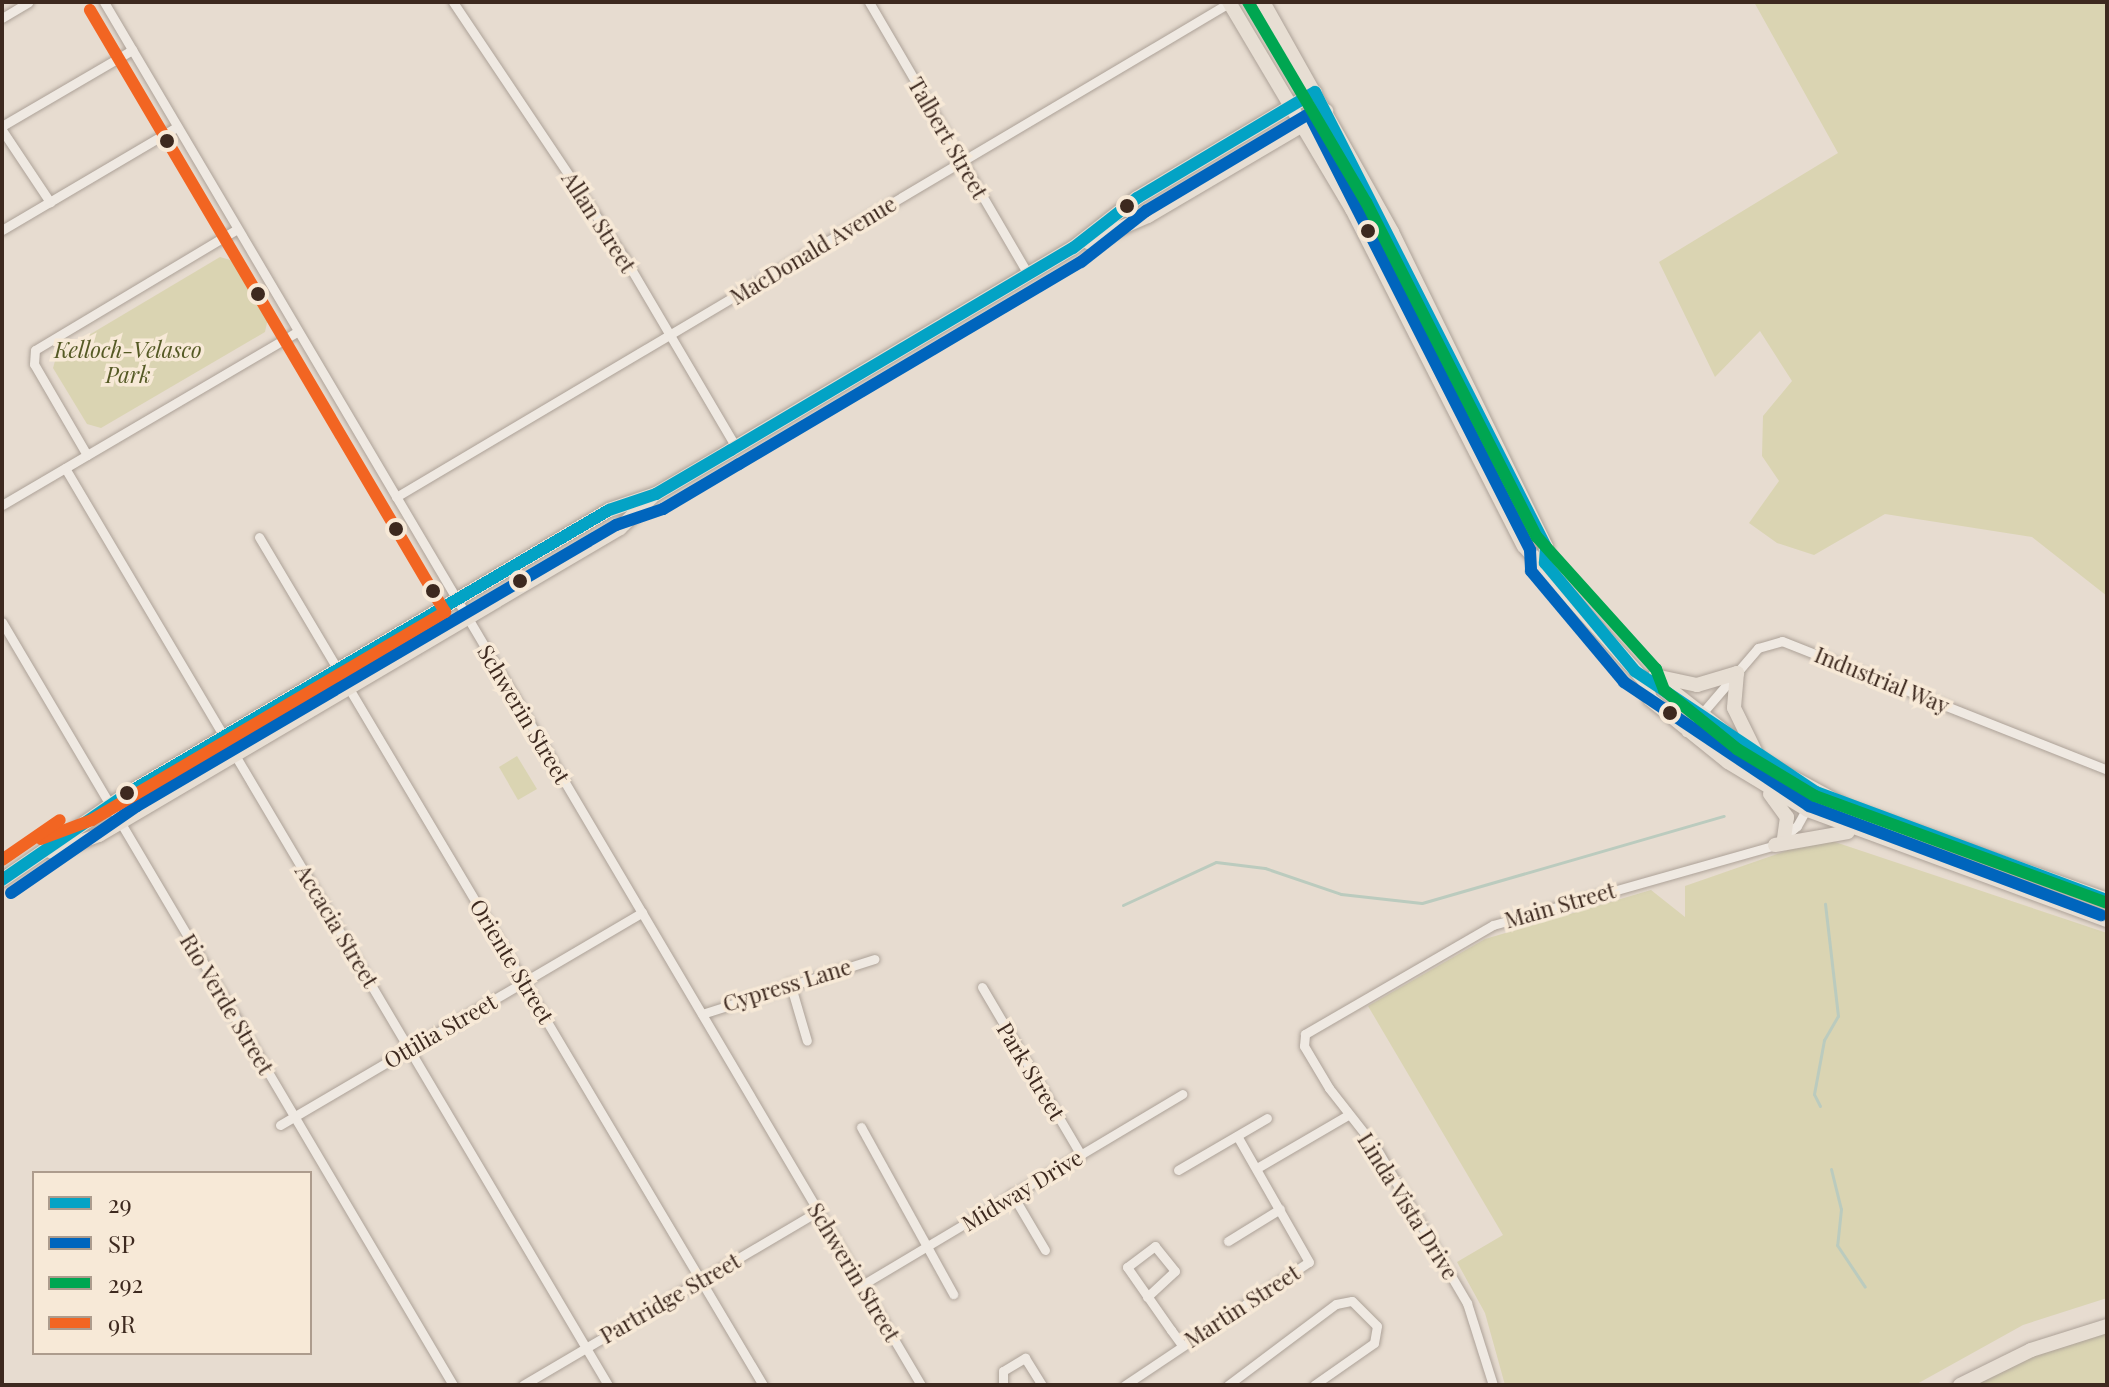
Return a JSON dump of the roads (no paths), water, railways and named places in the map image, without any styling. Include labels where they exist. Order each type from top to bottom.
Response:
[{"type":"main road","points":[[1229,2],[1304,124],[1517,535],[1531,557],[1545,563],[1640,676],[1650,699],[1686,732],[1752,778],[1808,810],[1859,832],[2107,920]]},
{"type":"main road","points":[[1263,2],[1326,111],[1546,547],[1545,563]]},
{"type":"main road","points":[[1073,248],[1137,198],[1315,92]]},
{"type":"main road","points":[[46,854],[109,804],[609,510],[656,494],[1073,248],[1148,216],[1326,111]]},
{"type":"main road","points":[[2,880],[46,854],[120,823],[236,755],[620,528],[656,494]]},
{"type":"main road","points":[[1640,676],[1697,685],[1737,673],[1734,708],[1762,761]]},
{"type":"main road","points":[[1640,676],[1662,683],[1700,716],[1762,761],[1816,792],[2107,900]]},
{"type":"main road","points":[[1752,778],[1787,817],[1779,842]]},
{"type":"main road","points":[[1779,842],[1818,832],[1859,832]]},
{"type":"main road","points":[[1960,1385],[2019,1355],[2107,1326]]},
{"type":"street","points":[[2,18],[29,2]]},
{"type":"street","name":"Schwerin Street","points":[[104,2],[921,1385]]},
{"type":"street","name":"Allan Street","points":[[453,2],[670,335],[736,447]]},
{"type":"street","name":"Talbert Street","points":[[869,2],[1028,274]]},
{"type":"street","name":"MacDonald Avenue","points":[[396,497],[1229,2]]},
{"type":"street","points":[[50,202],[2,128],[132,50]]},
{"type":"street","points":[[2,230],[177,127]]},
{"type":"street","points":[[87,455],[34,364],[35,350],[237,229]]},
{"type":"street","points":[[2,505],[298,331]]},
{"type":"street","name":"Accacia Street","points":[[65,468],[608,1385]]},
{"type":"street","name":"Oriente Street","points":[[259,537],[351,687],[763,1385]]},
{"type":"street","name":"Rio Verde Street","points":[[2,622],[453,1385]]},
{"type":"street","name":"Industrial Way","points":[[1686,732],[1763,644],[1788,642],[2107,770]]},
{"type":"street","points":[[1779,842],[1808,810],[1816,792]]},
{"type":"street","name":"Main Street","points":[[1304,1037],[1493,925],[1779,842]]},
{"type":"street","name":"Ottilia Street","points":[[280,1125],[642,913]]},
{"type":"street","name":"Cypress Lane","points":[[702,1014],[790,983],[874,959]]},
{"type":"street","points":[[790,983],[807,1041]]},
{"type":"street","name":"Park Street","points":[[982,987],[1081,1155]]},
{"type":"street","name":"Linda Vista Drive","points":[[1304,1037],[1348,1115],[1467,1303],[1493,1385]]},
{"type":"street","name":"Midway Drive","points":[[862,1285],[1182,1094]]},
{"type":"street","points":[[1257,1168],[1348,1115]]},
{"type":"street","points":[[1178,1170],[1267,1118]]},
{"type":"street","points":[[861,1127],[953,1294]]},
{"type":"street","name":"Martin Street","points":[[1125,1385],[1309,1262],[1237,1136]]},
{"type":"street","points":[[1012,1194],[1045,1250]]},
{"type":"street","points":[[1228,1241],[1280,1209]]},
{"type":"street","name":"Partridge Street","points":[[523,1385],[818,1211]]},
{"type":"street","points":[[1147,1297],[1175,1271],[1155,1246],[1127,1267],[1147,1297],[1182,1345]]},
{"type":"street","points":[[1228,1385],[1336,1304],[1352,1301],[1377,1326],[1374,1343],[1314,1385]]},
{"type":"street","points":[[1003,1385],[1003,1371],[1025,1358],[1042,1385]]},
{"type":"waterway","points":[[1123,905],[1216,862],[1265,868],[1341,894],[1422,903],[1724,816]]},
{"type":"waterway","points":[[1820,1106],[1814,1094],[1824,1040],[1838,1016],[1825,904]]},
{"type":"waterway","points":[[1831,1169],[1841,1209],[1837,1245],[1865,1287]]},
{"type":"park label","name":"Kelloch-Velasco Park","points":[[128,362]]}]
